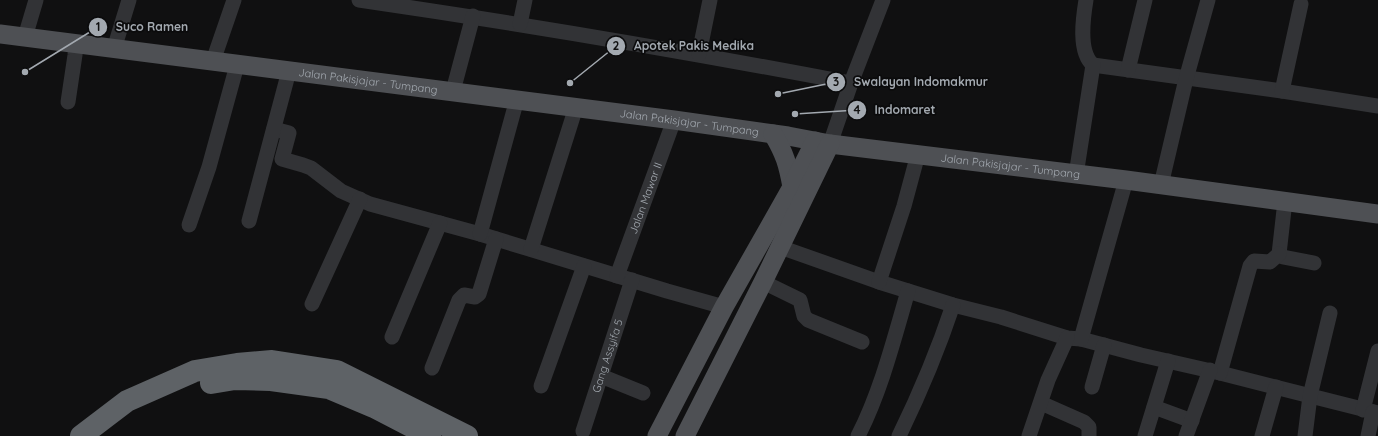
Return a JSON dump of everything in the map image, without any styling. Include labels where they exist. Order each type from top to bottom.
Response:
[{"type":"highway","points":[[81,436],[127,401],[195,371],[237,364],[272,361],[338,371],[467,436]]},
{"type":"highway","points":[[104,436],[142,409],[201,385],[235,379],[271,380],[329,388],[374,407],[430,436]]},
{"type":"main road","name":"Jalan Pakisjajar - Tumpang","points":[[0,34],[289,72],[517,99],[823,142],[1076,175],[1126,180],[1378,214]]},
{"type":"main road","points":[[773,134],[783,149],[792,187]]},
{"type":"main road","points":[[657,436],[724,307],[792,187],[823,142]]},
{"type":"main road","points":[[685,436],[780,247],[823,142]]},
{"type":"street","points":[[25,37],[36,0]]},
{"type":"street","points":[[114,49],[129,0]]},
{"type":"street","points":[[213,61],[234,0]]},
{"type":"street","points":[[359,0],[473,16],[699,54],[851,82]]},
{"type":"street","points":[[520,24],[525,0]]},
{"type":"street","points":[[699,54],[710,0]]},
{"type":"street","points":[[823,142],[851,82],[883,0]]},
{"type":"street","points":[[1086,0],[1083,15],[1084,42],[1088,58],[1094,66],[1282,91],[1378,106]]},
{"type":"street","points":[[1128,70],[1145,0]]},
{"type":"street","points":[[1161,185],[1186,79],[1208,0]]},
{"type":"street","points":[[1282,91],[1301,4]]},
{"type":"street","points":[[453,91],[473,16]]},
{"type":"street","points":[[68,102],[76,44]]},
{"type":"street","points":[[189,226],[209,167],[237,64]]},
{"type":"street","points":[[1094,66],[1186,79]]},
{"type":"street","points":[[1076,175],[1094,66]]},
{"type":"street","points":[[249,221],[289,72]]},
{"type":"street","points":[[480,234],[517,99]]},
{"type":"street","points":[[531,249],[576,107]]},
{"type":"street","name":"Jalan Mawar II","points":[[617,276],[674,120]]},
{"type":"street","points":[[274,128],[289,133],[282,159],[311,168],[341,191],[370,204],[480,234],[724,307]]},
{"type":"street","points":[[880,282],[904,206],[918,154]]},
{"type":"street","points":[[1029,436],[1048,380],[1074,338],[1126,180]]},
{"type":"street","points":[[312,304],[360,199]]},
{"type":"street","points":[[1186,436],[1215,372],[1250,266],[1254,261],[1268,262],[1279,254],[1285,201]]},
{"type":"street","points":[[392,337],[440,223]]},
{"type":"street","points":[[432,368],[459,300],[464,295],[475,297],[479,294],[496,239]]},
{"type":"street","points":[[780,247],[880,282],[953,305],[1141,355],[1372,411]]},
{"type":"street","points":[[1279,254],[1283,257],[1314,263]]},
{"type":"street","points":[[541,386],[584,266]]},
{"type":"street","name":"Gang Assyifa 5","points":[[583,431],[632,280]]},
{"type":"street","points":[[763,282],[800,300],[804,316],[808,320],[862,342]]},
{"type":"street","points":[[858,436],[866,420],[892,346],[908,291]]},
{"type":"street","points":[[899,436],[923,387],[941,342],[953,305]]},
{"type":"street","points":[[1305,436],[1310,396],[1330,313]]},
{"type":"street","points":[[1092,387],[1104,345]]},
{"type":"street","points":[[1368,436],[1378,350]]},
{"type":"street","points":[[1145,436],[1168,361]]},
{"type":"street","points":[[601,376],[643,393]]},
{"type":"street","points":[[1262,436],[1276,387]]},
{"type":"street","points":[[1041,403],[1084,422],[1089,427],[1089,436]]},
{"type":"street","points":[[1154,406],[1192,421]]},
{"type":"place","name":"Suco Ramen","points":[[25,72]]},
{"type":"place","name":"Apotek Pakis Medika","points":[[570,83]]},
{"type":"place","name":"Swalayan Indomakmur","points":[[778,94]]},
{"type":"place","name":"Indomaret","points":[[795,114]]}]
